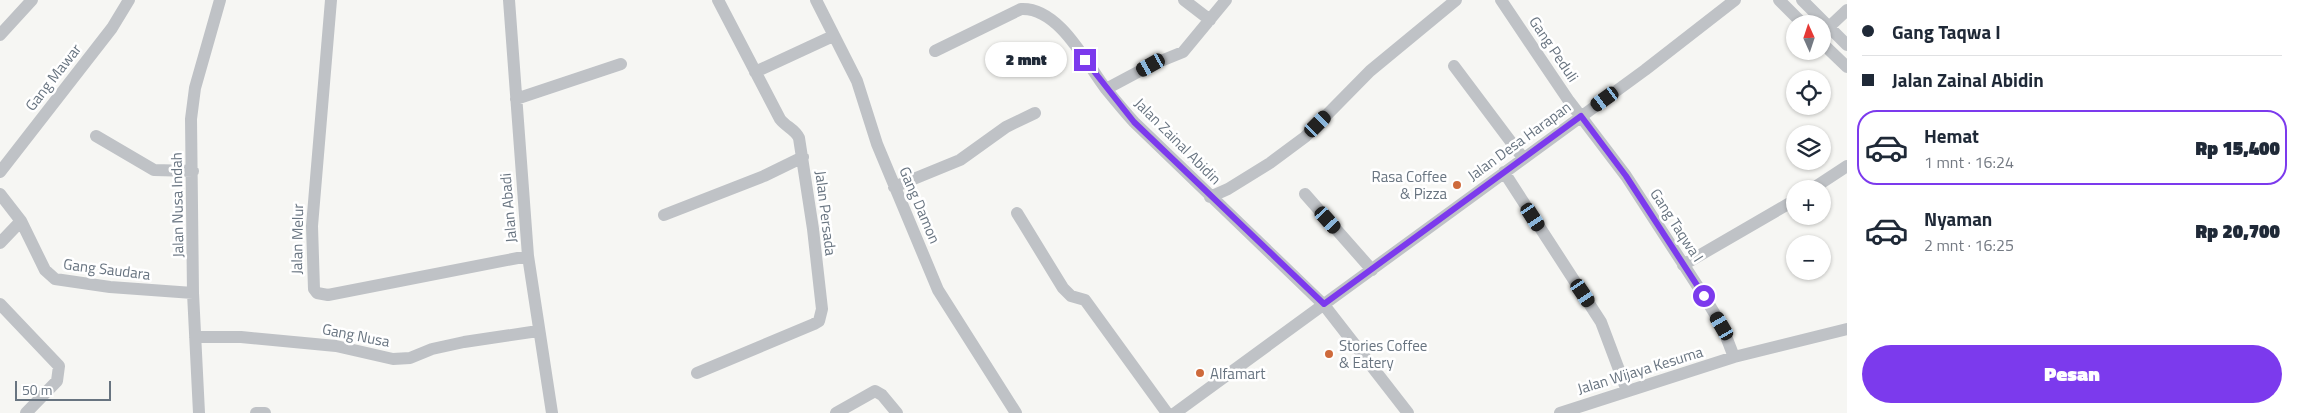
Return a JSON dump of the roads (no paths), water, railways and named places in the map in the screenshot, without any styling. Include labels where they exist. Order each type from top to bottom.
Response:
[{"type":"street","points":[[0,35],[32,0]]},
{"type":"street","name":"Gang Mawar","points":[[0,172],[112,28],[130,0]]},
{"type":"street","name":"Jalan Nusa Indah","points":[[199,413],[195,337],[191,119],[194,88],[220,0]]},
{"type":"street","name":"Jalan Melur","points":[[332,0],[312,226],[314,290],[317,293],[328,295],[528,256]]},
{"type":"street","name":"Jalan Abadi","points":[[509,0],[528,256],[552,413]]},
{"type":"street","name":"Jalan Persada","points":[[697,373],[819,321],[822,309],[803,157],[796,131],[785,125],[780,119],[718,0]]},
{"type":"street","name":"Gang Damon","points":[[816,0],[857,81],[877,144],[938,290],[1016,413]]},
{"type":"street","points":[[1184,0],[1210,20]]},
{"type":"street","points":[[1106,90],[1151,65],[1182,52],[1226,0]]},
{"type":"street","points":[[1210,197],[1228,189],[1270,163],[1305,137],[1370,71],[1456,0]]},
{"type":"street","name":"Gang Peduli","points":[[1500,0],[1581,116]]},
{"type":"street","name":"Jalan Desa Harapan","points":[[1175,413],[1645,70],[1735,0]]},
{"type":"street","points":[[1779,0],[1794,15]]},
{"type":"street","points":[[1802,0],[1817,15]]},
{"type":"street","name":"Jalan Zainal Abidin","points":[[935,50],[1011,13],[1033,9],[1064,30],[1106,90],[1134,122],[1210,197],[1324,304],[1408,413]]},
{"type":"street","points":[[1831,25],[1847,10]]},
{"type":"street","points":[[1831,29],[1847,44]]},
{"type":"street","points":[[756,72],[833,36]]},
{"type":"street","points":[[1831,51],[1847,67]]},
{"type":"street","points":[[516,99],[621,64]]},
{"type":"street","points":[[1454,66],[1523,158]]},
{"type":"street","points":[[894,187],[960,160],[1006,127],[1036,113]]},
{"type":"street","name":"Gang Taqwa I","points":[[1581,116],[1626,176],[1722,326],[1734,358]]},
{"type":"street","points":[[96,136],[154,170],[193,171]]},
{"type":"street","points":[[664,216],[764,176],[803,157]]},
{"type":"street","points":[[1826,180],[1847,166]]},
{"type":"street","points":[[1504,172],[1601,322],[1627,391]]},
{"type":"street","name":"Gang Saudara","points":[[0,194],[21,221],[45,270],[55,279],[110,287],[194,293]]},
{"type":"street","points":[[1305,194],[1372,270]]},
{"type":"street","points":[[1683,265],[1786,205]]},
{"type":"street","points":[[1017,213],[1063,288],[1071,296],[1085,300],[1168,413]]},
{"type":"street","points":[[0,244],[21,221]]},
{"type":"street","points":[[0,304],[55,361],[60,371],[57,381],[26,413]]},
{"type":"street","name":"Jalan Wijaya Kesuma","points":[[1564,412],[1734,358],[1847,329]]},
{"type":"street","name":"Gang Nusa","points":[[195,337],[241,337],[336,346],[393,359],[410,358],[432,349],[464,342],[538,331]]},
{"type":"street","points":[[836,413],[875,391],[897,413]]},
{"type":"street","points":[[256,413],[265,413]]},
{"type":"place","name":"Rasa Coffee & Pizza","points":[[1457,185]]},
{"type":"place","name":"Stories Coffee & Eatery","points":[[1329,354]]},
{"type":"place","name":"Alfamart","points":[[1200,373]]}]
